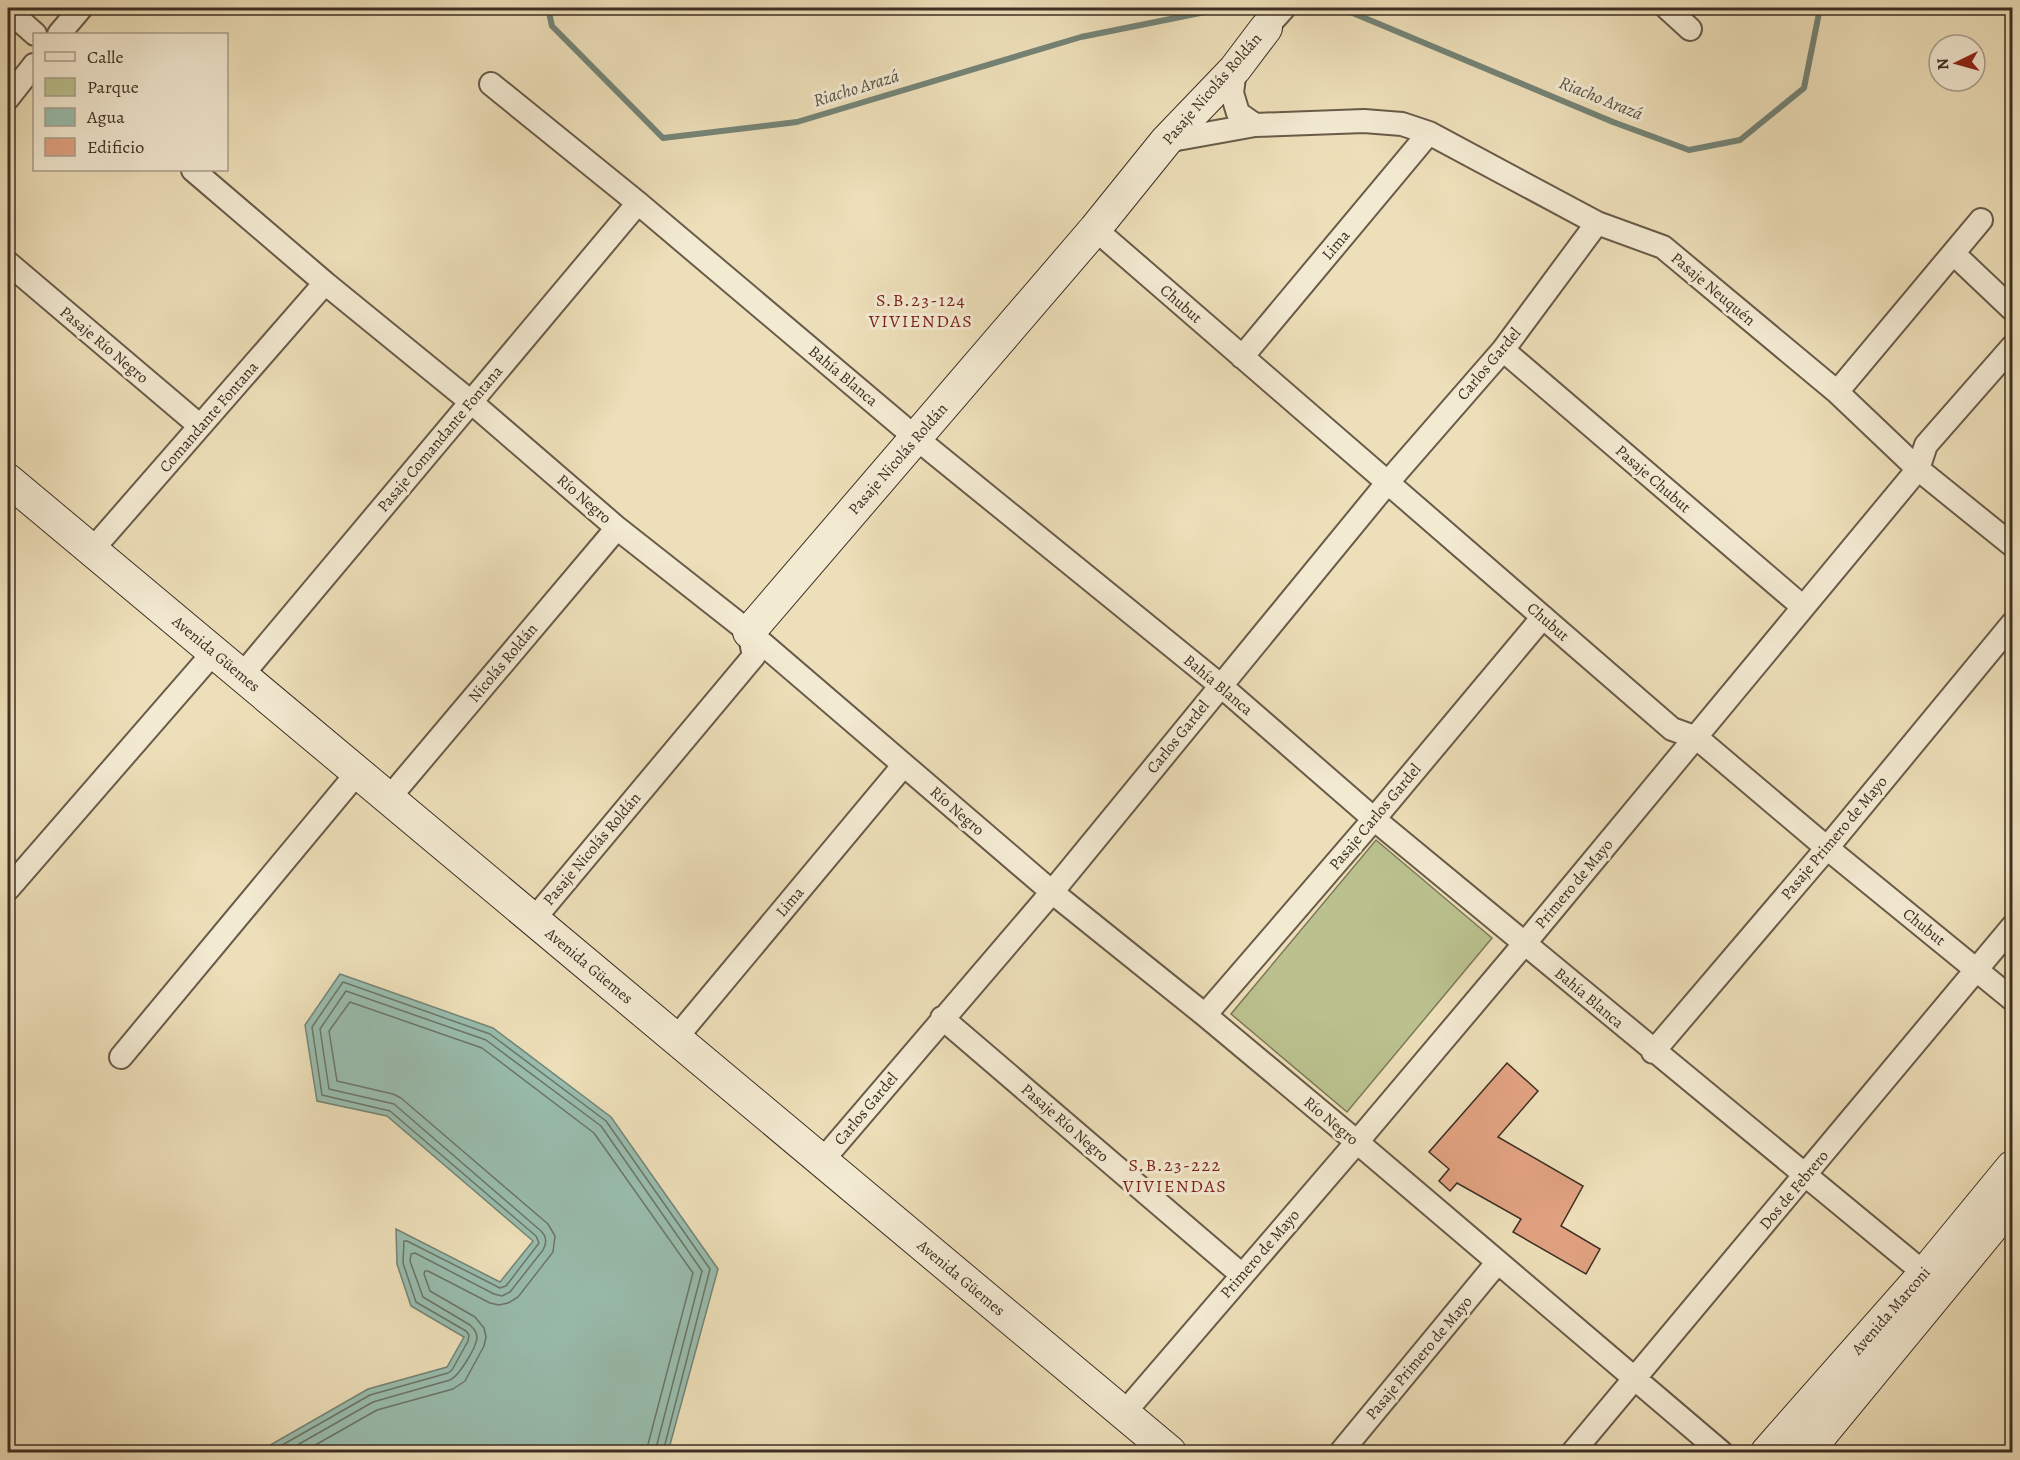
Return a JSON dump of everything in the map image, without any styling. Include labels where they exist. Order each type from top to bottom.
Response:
[{"type":"street","points":[[60,33],[81,8]]},
{"type":"street","points":[[1667,8],[1690,29]]},
{"type":"street","points":[[8,10],[35,33]]},
{"type":"street","name":"Pasaje Nicolás Roldán","points":[[534,919],[754,656],[749,632],[1095,229],[1166,141],[1234,69],[1275,18]]},
{"type":"street","points":[[8,98],[33,66]]},
{"type":"street","points":[[1234,69],[1232,93],[1238,113],[1255,125]]},
{"type":"street","name":"Bahía Blanca","points":[[490,84],[638,203],[916,438],[1220,685],[1374,819],[1653,1052],[1933,1281]]},
{"type":"street","name":"Pasaje Neuquén","points":[[1166,141],[1255,125],[1364,121],[1402,124],[1430,133],[1597,223],[1663,247],[1837,392],[1918,470],[2013,545]]},
{"type":"street","name":"Lima","points":[[1242,357],[1430,133]]},
{"type":"street","name":"Río Negro","points":[[194,171],[325,283],[471,402],[617,528],[749,632],[1052,892],[1205,1015],[1357,1142],[1721,1452]]},
{"type":"street","name":"Pasaje Comandante Fontana","points":[[242,675],[638,203]]},
{"type":"street","points":[[1837,392],[1981,220]]},
{"type":"street","name":"Carlos Gardel","points":[[821,1162],[1052,892],[1388,482],[1503,350],[1597,223]]},
{"type":"street","name":"Chubut","points":[[1095,229],[1672,729],[1697,738],[1827,848],[2013,999]]},
{"type":"street","points":[[1954,254],[2013,309]]},
{"type":"street","name":"Pasaje Río Negro","points":[[8,263],[200,426]]},
{"type":"street","name":"Comandante Fontana","points":[[92,550],[325,283]]},
{"type":"street","name":"Primero de Mayo","points":[[1124,1413],[1357,1142],[1697,738],[1918,470],[1926,445],[2013,347]]},
{"type":"street","name":"Pasaje Chubut","points":[[1503,350],[1803,607]]},
{"type":"street","name":"Avenida Güemes","points":[[8,480],[1170,1452]]},
{"type":"street","name":"Nicolás Roldán","points":[[389,798],[617,528]]},
{"type":"street","name":"Pasaje Carlos Gardel","points":[[1205,1015],[1374,819],[1543,617]]},
{"type":"street","name":"Pasaje Primero de Mayo","points":[[1653,1052],[1827,848],[2013,624]]},
{"type":"street","points":[[8,889],[214,652]]},
{"type":"street","name":"Lima","points":[[676,1038],[903,766]]},
{"type":"street","points":[[121,1057],[358,772]]},
{"type":"street","name":"Dos de Febrero","points":[[1573,1452],[2013,927]]},
{"type":"street","name":"Pasaje Río Negro","points":[[942,1018],[1242,1275]]},
{"type":"street","name":"Avenida Marconi","points":[[1807,1452],[1933,1281],[2013,1167]]},
{"type":"street","name":"Avenida Marconi","points":[[1767,1452],[1933,1281],[2013,1203]]},
{"type":"street","name":"Pasaje Primero de Mayo","points":[[1341,1452],[1497,1263]]},
{"type":"green space","points":[[1376,840],[1492,938],[1347,1112],[1231,1014]]},
{"type":"water","points":[[340,974],[493,1028],[611,1117],[718,1269],[668,1452],[258,1452],[368,1389],[447,1367],[464,1337],[411,1306],[397,1264],[396,1229],[500,1282],[533,1241],[387,1116],[317,1101],[305,1025]]},
{"type":"building","points":[[1507,1063],[1538,1091],[1498,1137],[1583,1186],[1561,1226],[1600,1249],[1586,1274],[1513,1232],[1521,1219],[1457,1183],[1450,1191],[1439,1181],[1449,1169],[1429,1152]]},
{"type":"waterway","name":"Riacho Arazá","points":[[548,8],[552,26],[663,138],[797,122],[1081,37],[1225,8]]},
{"type":"waterway","name":"Riacho Arazá","points":[[1297,8],[1348,11],[1613,122],[1689,150],[1740,140],[1804,88],[1820,8]]},
{"type":"district","name":"S.B.23-124 VIVIENDAS","points":[[921,310]]},
{"type":"district","name":"S.B.23-222 VIVIENDAS","points":[[1175,1175]]}]
